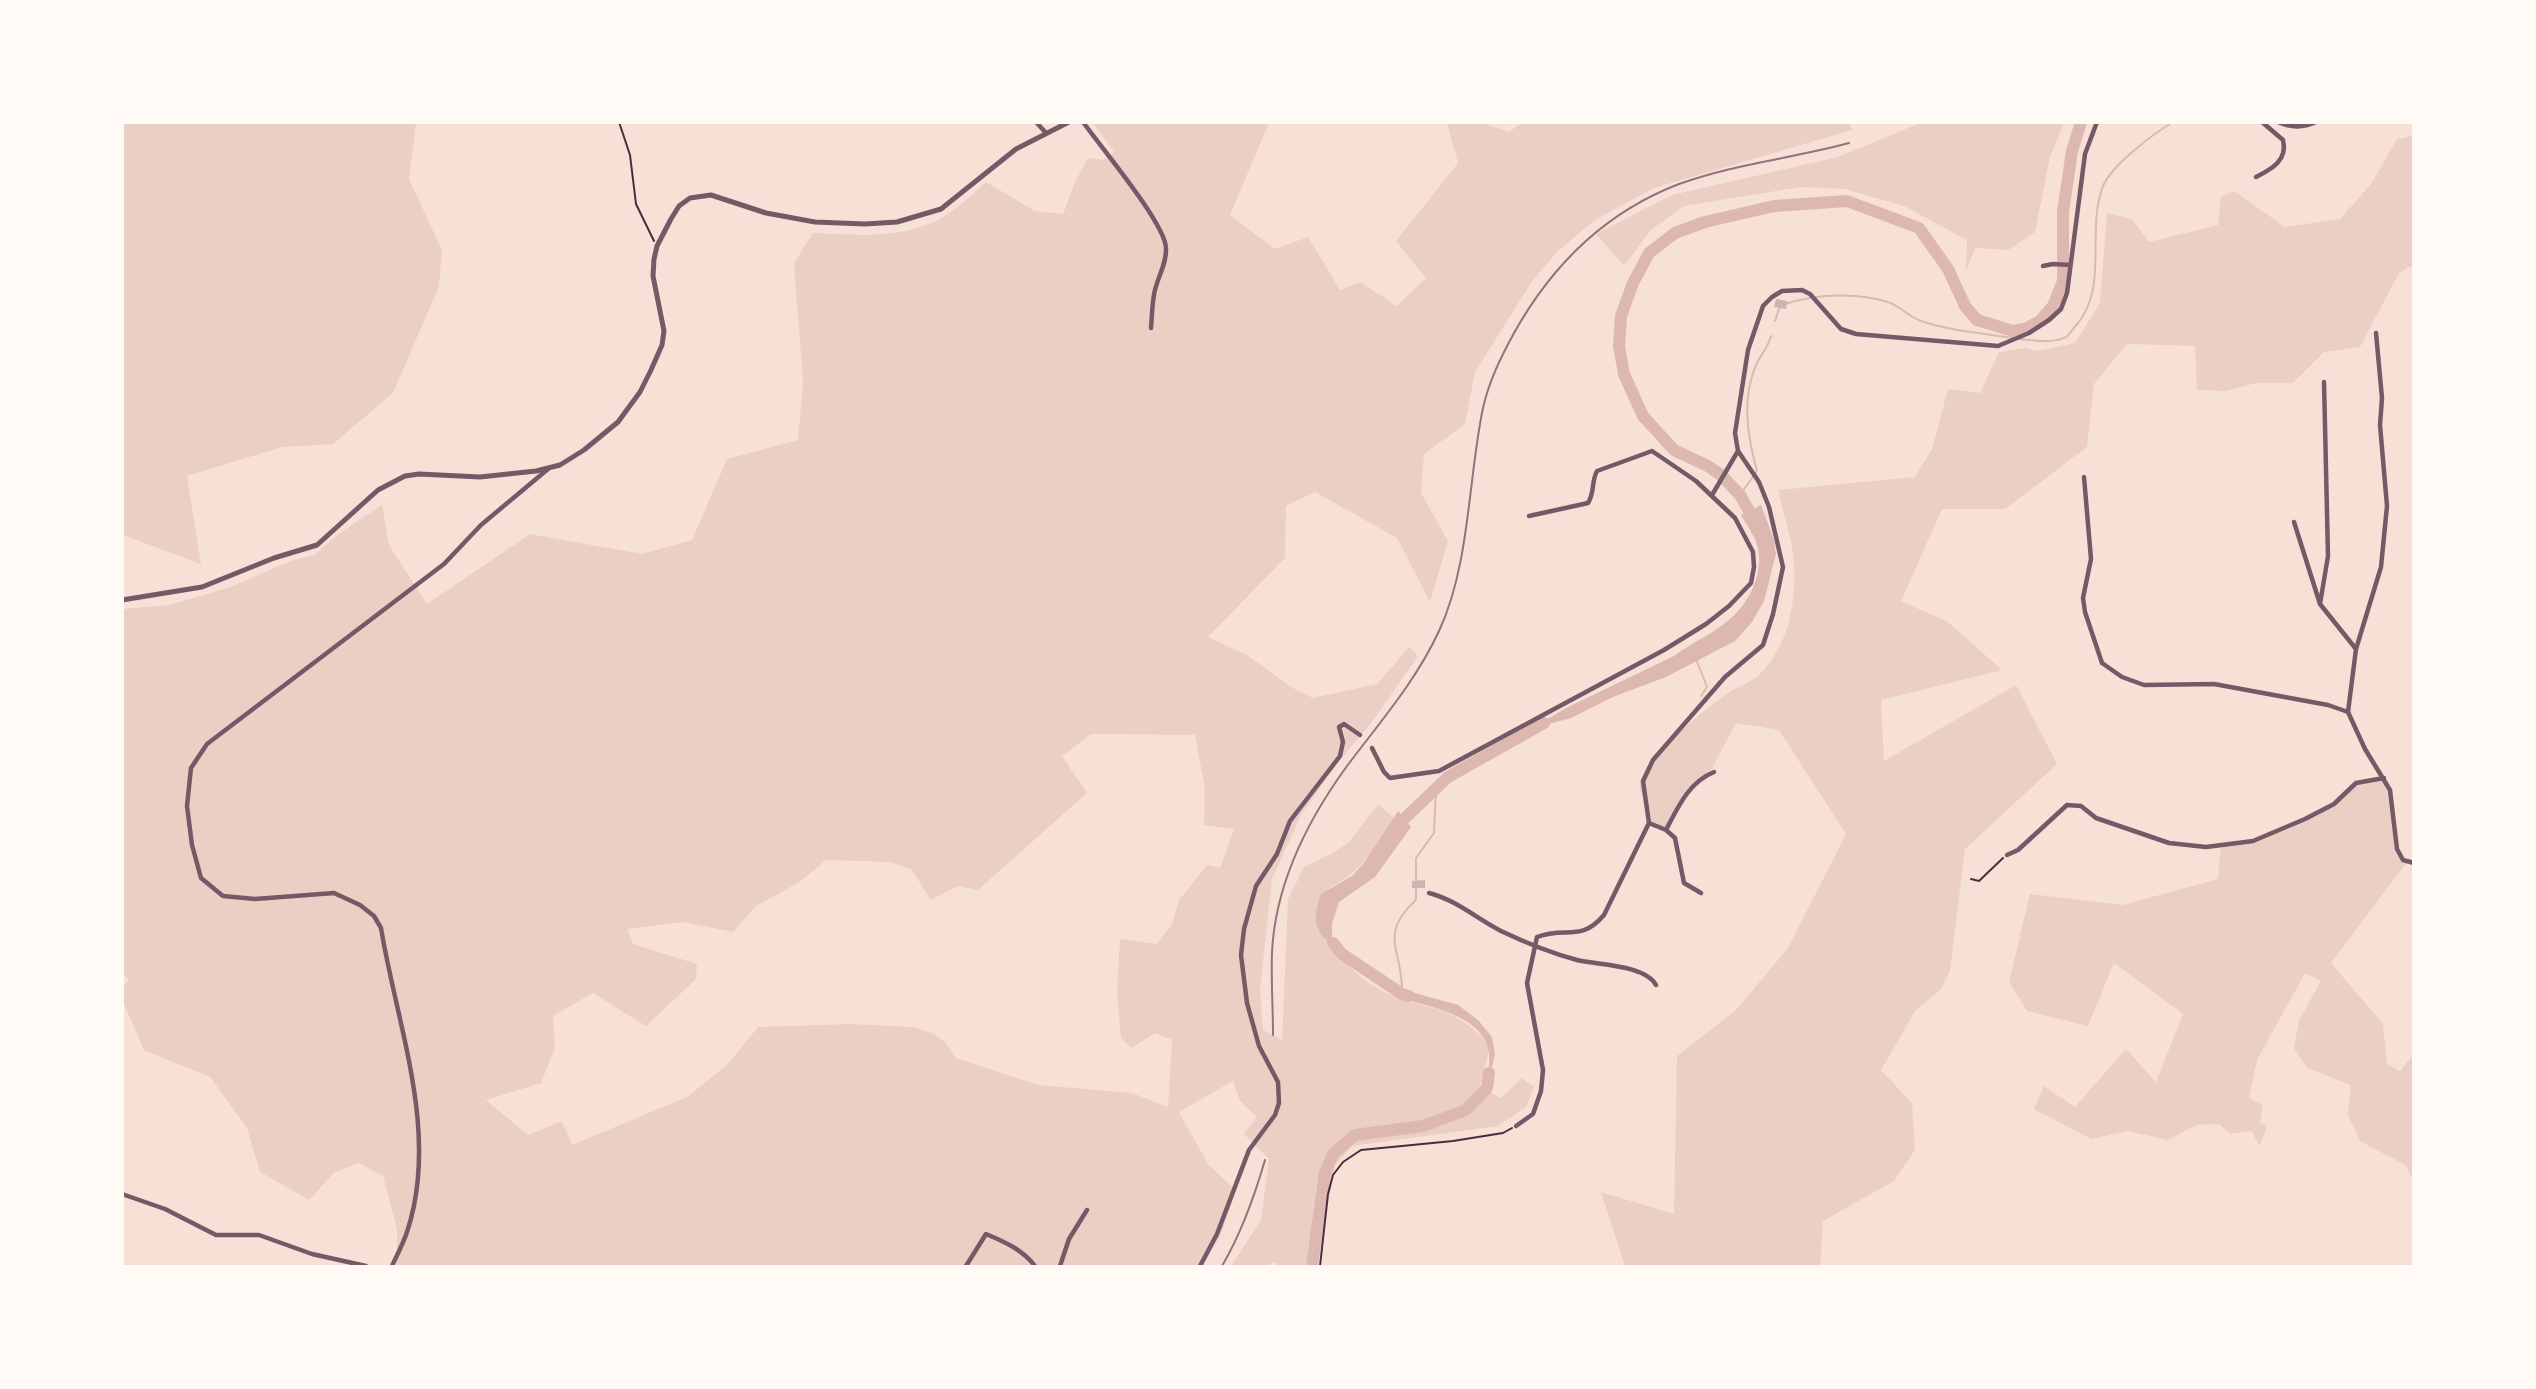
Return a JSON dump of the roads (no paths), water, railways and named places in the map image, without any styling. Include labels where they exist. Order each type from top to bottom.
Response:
[{"type":"street","points":[[1036,122],[1046,133]]},
{"type":"street","points":[[392,1266],[407,1231],[417,1180],[419,1152],[403,1026],[381,928],[374,916],[360,905],[334,894],[255,899],[223,896],[201,878],[192,845],[187,806],[191,768],[207,744],[444,564],[481,525],[548,469],[575,456],[610,429],[636,398],[663,342],[664,331],[653,276],[657,246],[679,206],[700,195],[716,196],[766,214],[816,222],[886,223],[929,214],[953,202],[1016,149],[1069,122]]},
{"type":"street","points":[[1083,122],[1151,217],[1166,246],[1154,294],[1151,328]]},
{"type":"street","points":[[1516,1126],[1533,1114],[1541,1091],[1543,1070],[1527,983],[1537,937],[1583,932],[1595,926],[1604,915],[1649,823],[1643,781],[1653,760],[1725,677],[1763,645],[1783,568],[1769,507],[1759,482],[1738,451],[1735,433],[1748,350],[1763,306],[1772,296],[1792,289],[1810,293],[1841,329],[1856,334],[1998,346],[2029,333],[2061,309],[2067,293],[2085,154],[2097,122]]},
{"type":"street","points":[[2256,177],[2277,165],[2284,150],[2283,140],[2262,122]]},
{"type":"street","points":[[2278,122],[2288,127],[2316,122]]},
{"type":"street","points":[[2043,266],[2070,265]]},
{"type":"street","points":[[2376,333],[2382,398],[2379,425],[2387,506],[2381,567],[2356,649],[2348,712],[2365,749],[2390,790],[2397,849],[2403,860],[2413,863]]},
{"type":"street","points":[[2320,604],[2328,556],[2324,382]]},
{"type":"street","points":[[1372,748],[1390,778],[1439,771],[1664,650],[1706,624],[1729,606],[1751,583],[1753,552],[1748,538],[1735,518],[1713,492],[1652,451],[1597,471],[1592,480],[1594,493],[1588,503],[1529,516]]},
{"type":"street","points":[[1713,492],[1738,451]]},
{"type":"street","points":[[122,600],[214,583],[274,558],[317,545],[379,490],[405,476],[419,474],[480,477],[548,469]]},
{"type":"street","points":[[2084,477],[2091,559],[2083,598],[2102,663],[2122,677],[2144,685],[2214,684],[2328,705],[2348,712]]},
{"type":"street","points":[[2294,522],[2320,604],[2356,649]]},
{"type":"street","points":[[1200,1266],[1217,1234],[1249,1150],[1275,1115],[1280,1093],[1278,1083],[1259,1046],[1247,1003],[1241,955],[1244,929],[1256,886],[1277,853],[1290,821],[1340,756],[1343,742],[1339,727],[1344,724],[1360,735]]},
{"type":"street","points":[[1666,830],[1678,806],[1696,782],[1714,772]]},
{"type":"street","points":[[2007,855],[2018,850],[2067,805],[2081,806],[2096,818],[2169,843],[2206,847],[2253,841],[2334,804],[2356,783],[2384,778]]},
{"type":"street","points":[[1649,823],[1666,830],[1675,838],[1684,883],[1701,893]]},
{"type":"street","points":[[1429,893],[1447,898],[1501,931],[1557,954],[1580,961],[1638,971],[1652,977],[1656,985]]},
{"type":"street","points":[[122,1194],[165,1209],[216,1235],[259,1235],[312,1254],[366,1266]]},
{"type":"street","points":[[1060,1266],[1069,1239],[1087,1210]]},
{"type":"street","points":[[966,1266],[986,1234],[1021,1252],[1035,1266]]},
{"type":"waterway","points":[[1756,523],[1740,495],[1721,475],[1674,450],[1643,416],[1624,374],[1619,346],[1621,316],[1633,283],[1649,253],[1675,233],[1705,222],[1774,206],[1847,201],[1919,228],[1948,269],[1965,306],[1977,320],[2013,331],[2027,328],[2040,321],[2053,306],[2063,281],[2063,212],[2072,151],[2081,122]]},
{"type":"waterway","points":[[2018,339],[2061,339],[2069,334],[2084,314],[2094,279],[2096,223],[2103,186],[2124,160],[2173,122]]},
{"type":"waterway","points":[[1785,304],[1823,296],[1863,297],[1888,302],[1917,319],[1932,324],[2013,338]]},
{"type":"waterway","points":[[1775,321],[1780,306]]},
{"type":"waterway","points":[[1740,495],[1757,471],[1748,430],[1749,388],[1758,361],[1771,336]]},
{"type":"waterway","points":[[1696,659],[1707,687],[1701,696]]},
{"type":"waterway","points":[[1395,833],[1404,819],[1448,777],[1544,723]]},
{"type":"waterway","points":[[1416,880],[1416,858],[1434,833],[1436,791]]},
{"type":"waterway","points":[[1402,990],[1395,933],[1404,912],[1416,900],[1416,889]]},
{"type":"waterway","points":[[1333,943],[1342,954],[1409,996]]},
{"type":"waterway","points":[[1312,1266],[1325,1173],[1333,1154],[1355,1135],[1423,1126],[1466,1110],[1487,1088],[1489,1073]]},
{"type":"railway","points":[[1273,1035],[1274,927],[1287,878],[1306,831],[1332,787],[1408,684],[1439,631],[1449,605],[1463,550],[1478,435],[1486,398],[1500,360],[1529,308],[1564,263],[1583,244],[1628,210],[1653,196],[1679,184],[1721,171],[1849,143]]},
{"type":"railway","points":[[1222,1266],[1247,1214],[1265,1160]]}]
